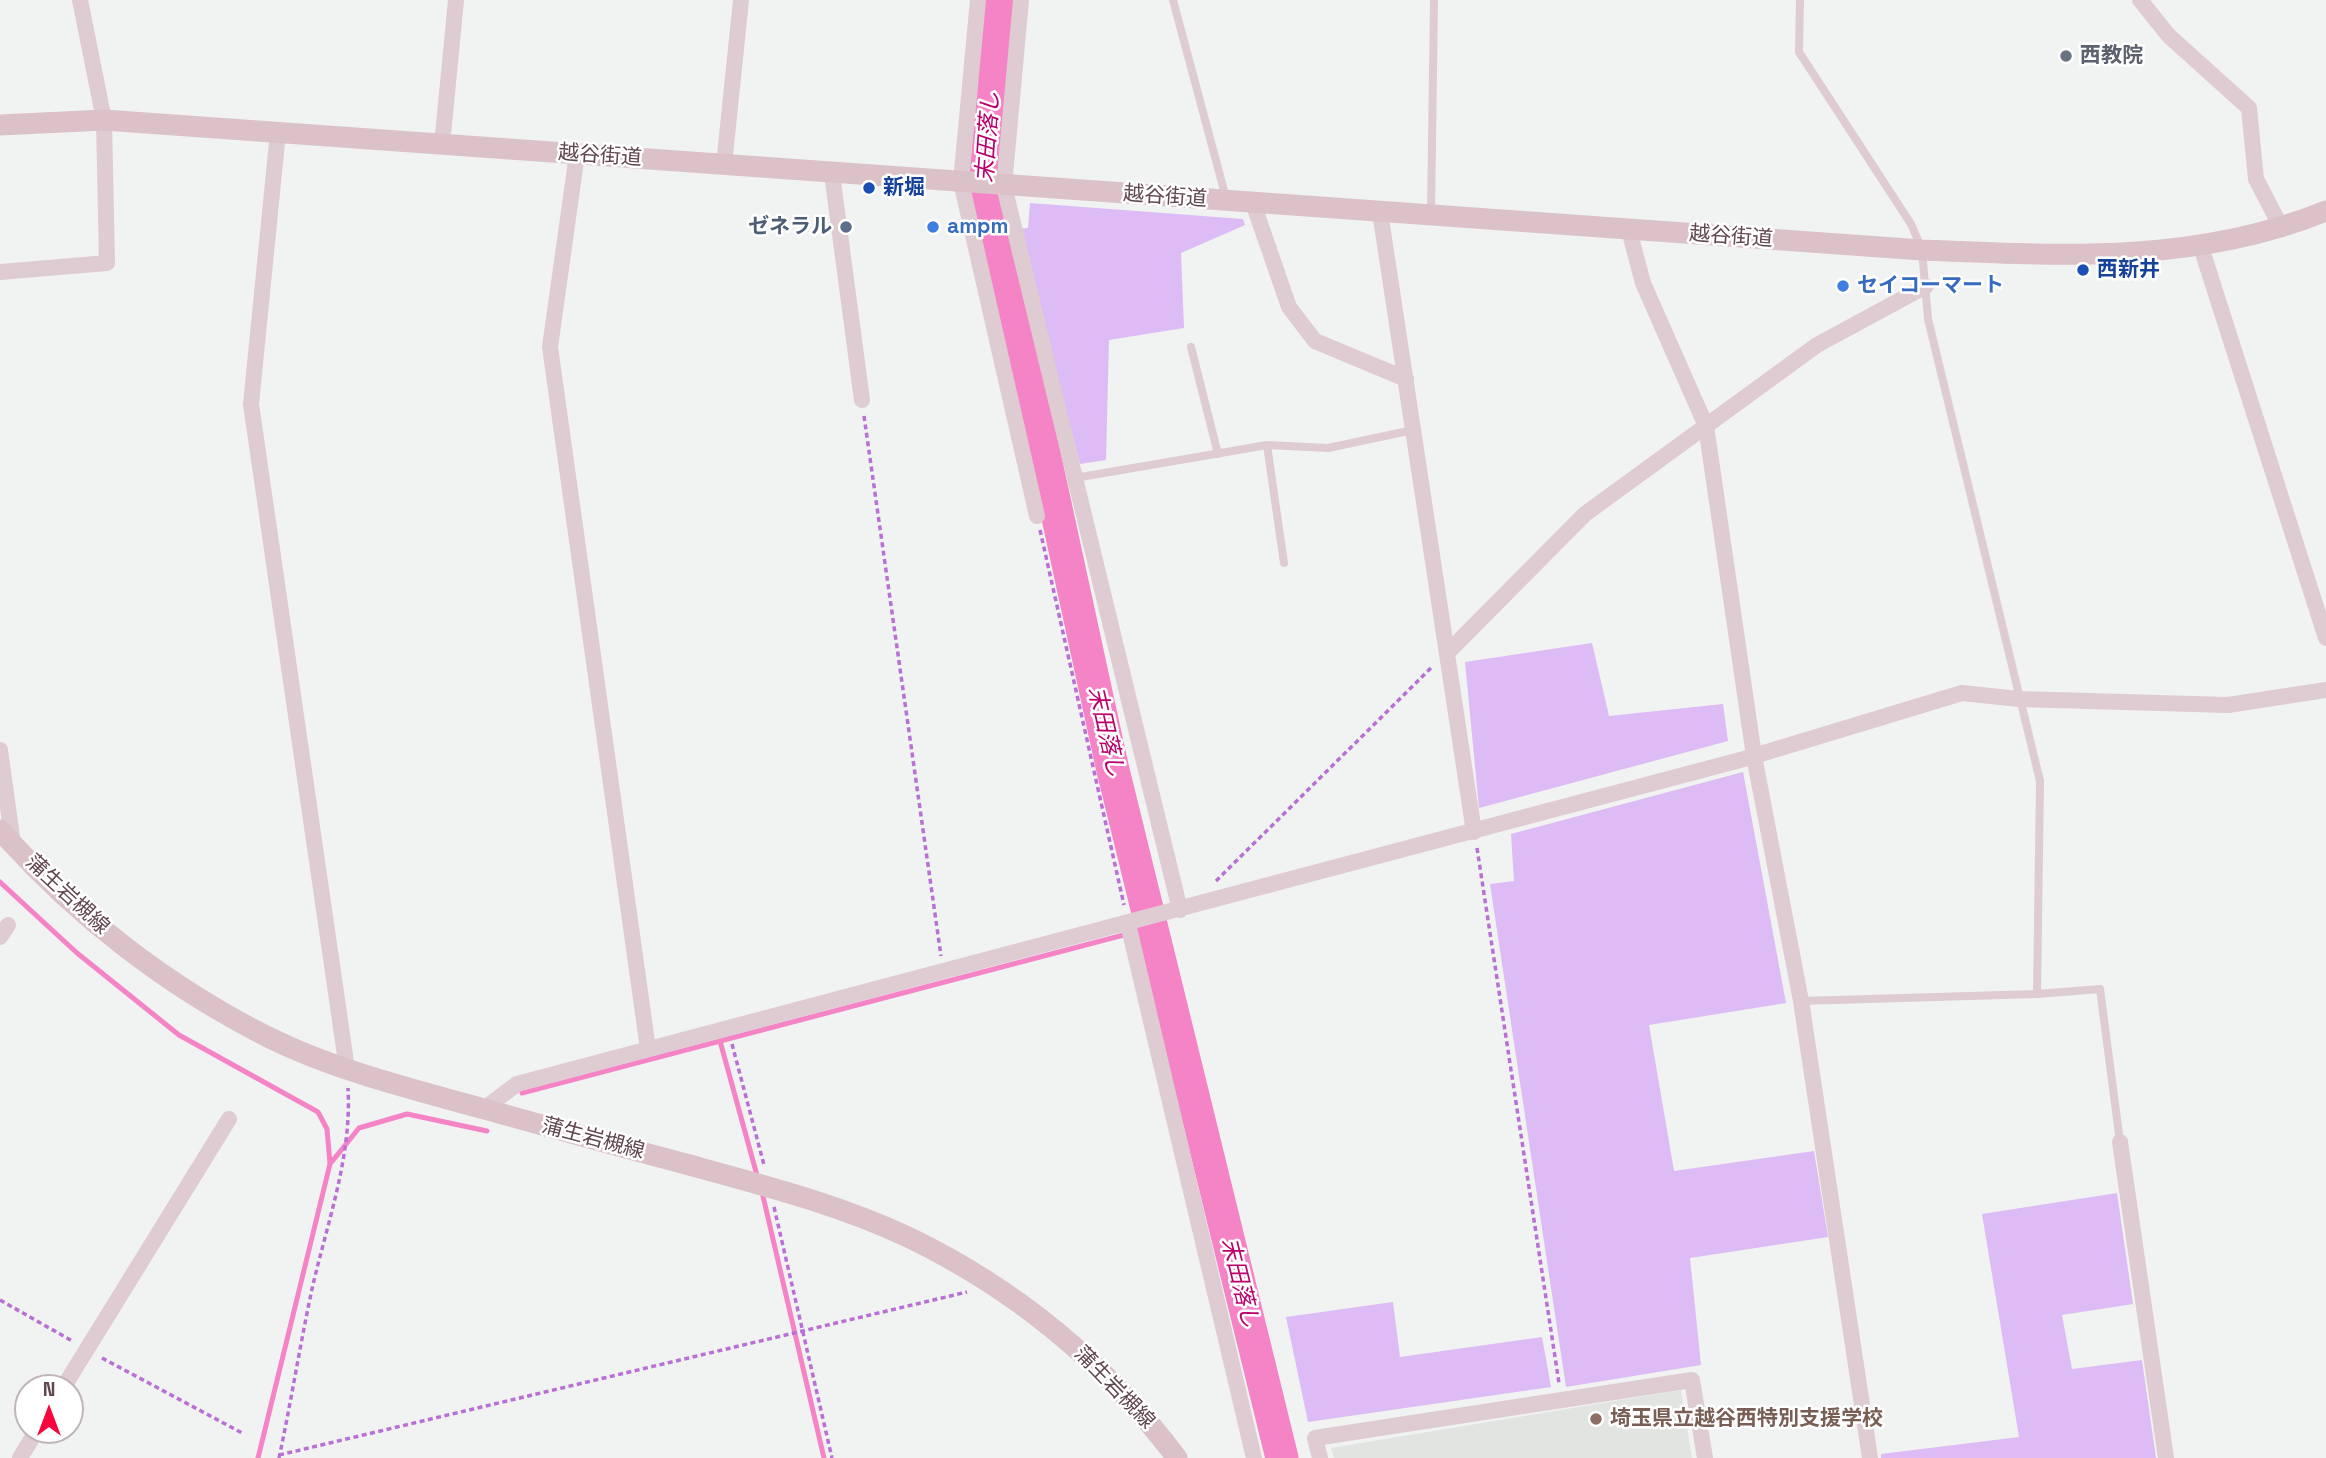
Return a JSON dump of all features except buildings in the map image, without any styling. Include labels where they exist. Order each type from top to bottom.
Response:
[{"type":"street","points":[[0,272],[107,263],[104,120],[80,0]]},
{"type":"street","points":[[442,145],[456,0]]},
{"type":"street","points":[[724,165],[741,0]]},
{"type":"street","points":[[978,0],[961,182],[1037,516]]},
{"type":"street","points":[[1021,0],[1004,186],[1180,910]]},
{"type":"street","points":[[2140,0],[2169,36],[2249,108],[2256,179],[2282,229]]},
{"type":"street","name":"越谷街道","points":[[0,125],[104,120],[1629,230],[2062,257],[2201,247],[2282,229],[2326,211]]},
{"type":"street","points":[[278,132],[251,404],[347,1069]]},
{"type":"street","points":[[577,154],[550,347],[648,1049]]},
{"type":"street","points":[[832,174],[862,400]]},
{"type":"street","points":[[1253,203],[1289,307],[1315,341],[1406,379]]},
{"type":"street","points":[[1380,212],[1475,832]]},
{"type":"street","points":[[1629,230],[1643,283],[1706,426],[1754,756],[1801,1001],[1870,1458]]},
{"type":"street","points":[[2201,247],[2326,638]]},
{"type":"street","points":[[1448,651],[1585,514],[1817,345],[1926,286]]},
{"type":"street","points":[[484,1109],[517,1084],[1475,832],[1754,756],[1962,693],[2019,699],[2228,705],[2326,690]]},
{"type":"street","points":[[0,750],[6,837]]},
{"type":"street","name":"蒲生岩槻線","points":[[6,837],[121,944],[190,993],[271,1039],[347,1069],[769,1186],[909,1238],[993,1286],[1045,1320],[1082,1352],[1133,1405],[1177,1458]]},
{"type":"street","points":[[1128,924],[1254,1458]]},
{"type":"street","points":[[72,1374],[229,1119]]},
{"type":"street","points":[[2120,1142],[2166,1458]]},
{"type":"street","points":[[1320,1458],[1315,1438],[1692,1380],[1705,1458]]},
{"type":"lane","points":[[1173,0],[1227,201]]},
{"type":"lane","points":[[1431,215],[1434,0]]},
{"type":"lane","points":[[1800,0],[1799,52],[1911,224],[1922,250],[1928,319],[2040,780],[2037,994]]},
{"type":"lane","points":[[1191,347],[1218,454]]},
{"type":"lane","points":[[1074,478],[1266,444],[1328,448],[1414,429]]},
{"type":"lane","points":[[1266,444],[1284,564]]},
{"type":"lane","points":[[1801,1001],[2037,994],[2100,989],[2120,1142]]},
{"type":"path","points":[[862,400],[943,972]]},
{"type":"path","points":[[1037,516],[1128,924]]},
{"type":"path","points":[[1198,905],[1224,871],[1448,651]]},
{"type":"path","points":[[1475,832],[1561,1399]]},
{"type":"path","points":[[728,1028],[769,1186],[832,1458]]},
{"type":"path","points":[[347,1069],[350,1118],[340,1181],[312,1289],[279,1457],[993,1286]]},
{"type":"path","points":[[0,1300],[244,1434]]},
{"type":"shaded area","points":[[1030,203],[1243,219],[1245,225],[1181,253],[1184,328],[1109,340],[1106,460],[1080,464],[1018,229],[1028,228]]},
{"type":"shaded area","points":[[1592,643],[1609,716],[1723,704],[1728,741],[1479,808],[1465,662]]},
{"type":"shaded area","points":[[1743,772],[1786,1003],[1649,1025],[1674,1171],[1814,1151],[1828,1237],[1690,1258],[1701,1365],[1566,1387],[1490,884],[1514,881],[1511,834]]},
{"type":"shaded area","points":[[2117,1193],[2133,1304],[2062,1315],[2072,1369],[2142,1360],[2156,1458],[1881,1458],[1881,1454],[2019,1437],[1982,1214]]},
{"type":"shaded area","points":[[1393,1302],[1400,1357],[1542,1337],[1551,1387],[1308,1422],[1286,1317]]},
{"type":"shaded area","name":"埼玉県立越谷西特別支援学校","points":[[1681,1390],[1692,1458],[1334,1458],[1331,1448]]},
{"type":"waterway","name":"末田落し","points":[[1001,0],[983,165],[987,218],[1037,421],[1112,766],[1282,1458]]},
{"type":"waterway","points":[[0,882],[77,953],[179,1035],[318,1112],[327,1129],[330,1164],[258,1458]]},
{"type":"waterway","points":[[522,1093],[1154,927]]},
{"type":"waterway","points":[[720,1041],[758,1179]]},
{"type":"waterway","points":[[330,1164],[359,1128],[407,1114],[487,1131]]},
{"type":"waterway","points":[[762,1192],[824,1458]]},
{"type":"place","name":"西教院","points":[[2066,56]]},
{"type":"place","name":"新堀","points":[[869,188]]},
{"type":"place","name":"ゼネラル","points":[[846,227]]},
{"type":"place","name":"ampm","points":[[933,227]]},
{"type":"place","name":"西新井","points":[[2083,270]]},
{"type":"place","name":"セイコーマート","points":[[1843,286]]},
{"type":"place","name":"埼玉県立越谷西特別支援学校","points":[[1596,1419]]}]
